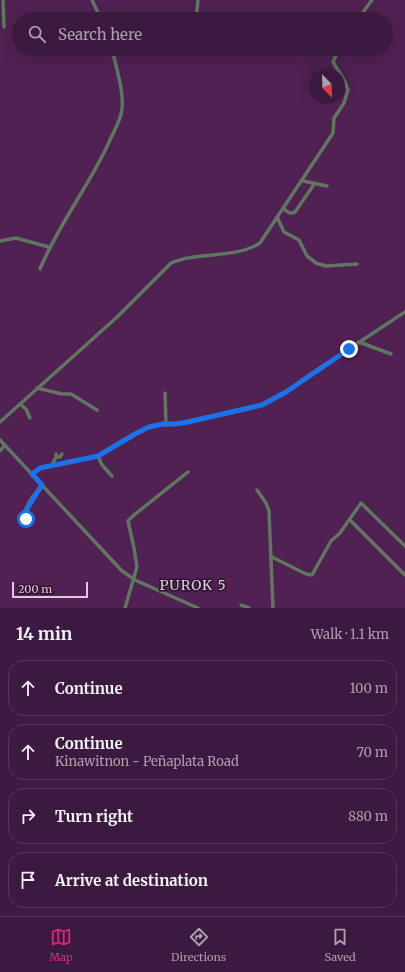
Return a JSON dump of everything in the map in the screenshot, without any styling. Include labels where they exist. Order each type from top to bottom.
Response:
[{"type":"street","points":[[3,0],[4,26]]},
{"type":"street","points":[[92,0],[98,12]]},
{"type":"street","points":[[197,12],[198,0]]},
{"type":"street","points":[[363,12],[372,0]]},
{"type":"street","points":[[40,269],[50,246],[94,173],[121,114],[122,103],[113,56]]},
{"type":"street","points":[[0,422],[116,318],[171,264],[182,259],[223,254],[256,246],[264,239],[333,133],[334,118],[347,94],[347,86],[333,62],[336,56]]},
{"type":"street","points":[[303,181],[327,186]]},
{"type":"street","points":[[284,208],[289,212],[295,212],[315,183]]},
{"type":"street","points":[[277,217],[284,232],[299,240],[307,256],[316,263],[326,266],[357,264]]},
{"type":"street","points":[[0,241],[16,238],[50,246]]},
{"type":"street","points":[[32,474],[40,468],[98,456],[140,430],[157,425],[166,425],[262,405],[286,392],[405,312]]},
{"type":"street","points":[[359,342],[391,354]]},
{"type":"street","points":[[37,388],[62,394],[71,394],[96,408]]},
{"type":"street","points":[[165,393],[166,425]]},
{"type":"street","points":[[20,404],[27,410],[30,418]]},
{"type":"street","points":[[0,440],[116,565],[132,579],[198,608]]},
{"type":"street","points":[[0,451],[5,445]]},
{"type":"street","points":[[52,465],[56,455],[60,457],[62,454]]},
{"type":"street","points":[[98,456],[102,465],[112,476]]},
{"type":"street","points":[[125,608],[132,579],[137,570],[137,562],[128,524],[129,519],[188,472]]},
{"type":"street","points":[[28,521],[25,518],[25,512],[42,485]]},
{"type":"street","points":[[257,490],[269,510],[273,608]]},
{"type":"street","points":[[272,557],[306,574],[312,575],[331,541],[340,533],[362,503],[405,546]]},
{"type":"street","points":[[350,520],[405,575]]},
{"type":"street","points":[[241,605],[249,608]]},
{"type":"district","name":"PUROK 5","points":[[193,585]]},
{"type":"route","points":[[26,519],[25,512],[36,492],[42,485],[32,474],[40,468],[94,458],[140,430],[149,427],[188,422],[262,405],[286,392],[349,349]]}]
